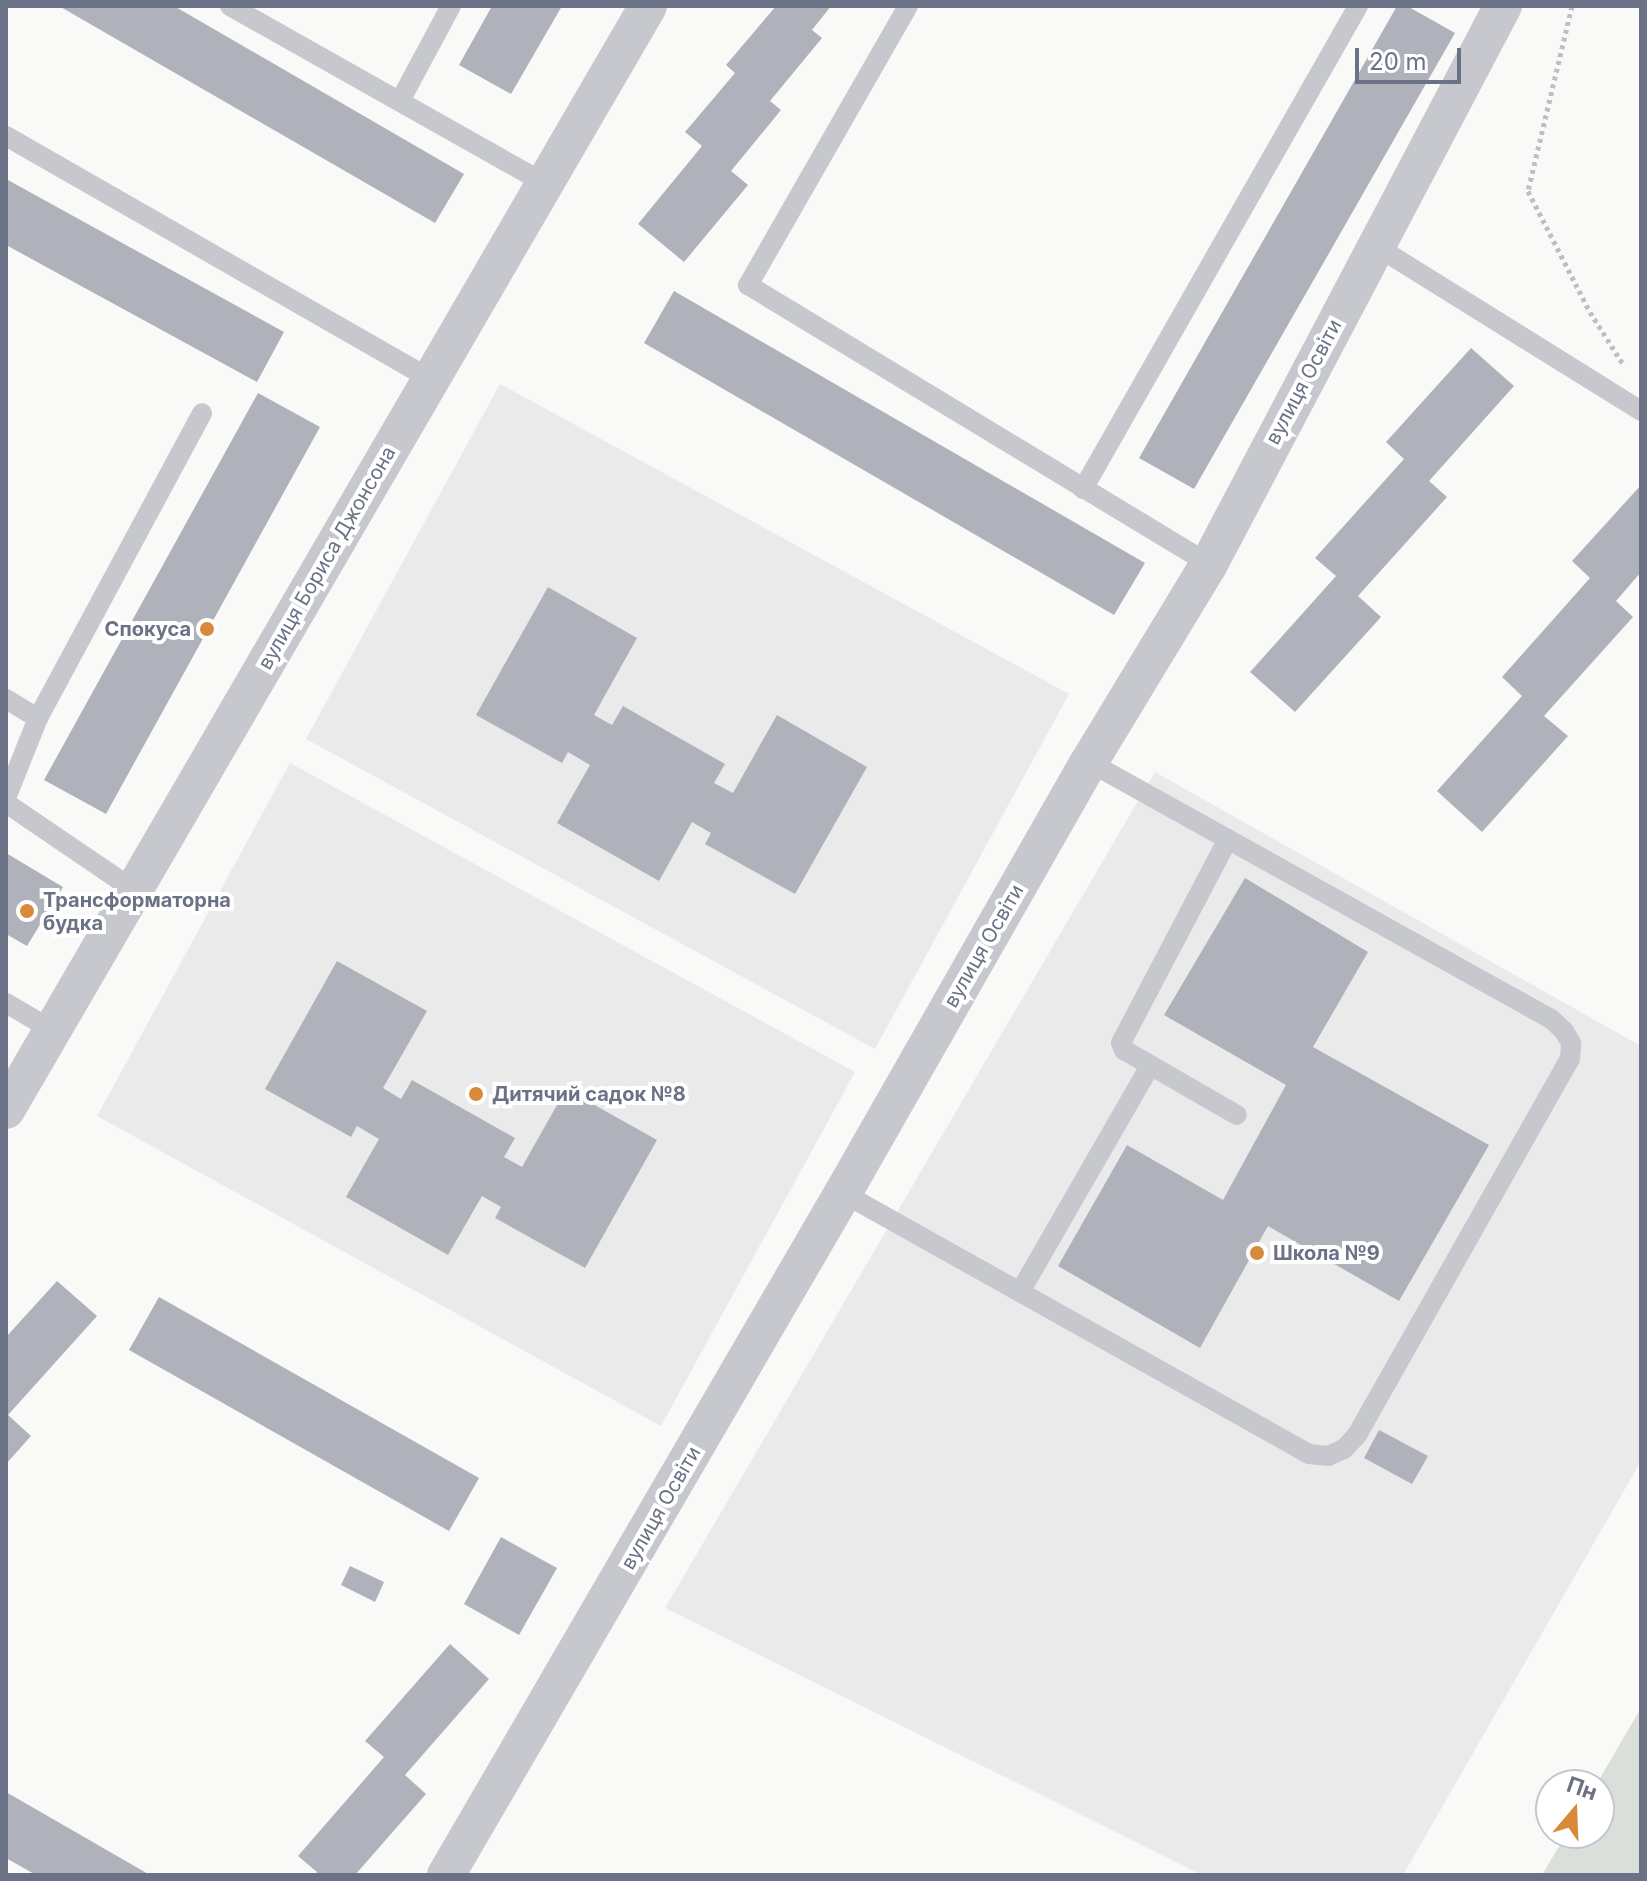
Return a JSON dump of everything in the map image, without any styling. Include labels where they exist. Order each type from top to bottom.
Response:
[{"type":"street","name":"вулиця Бориса Джонсона","points":[[6,1110],[648,6]]},
{"type":"street","name":"вулиця Освіти","points":[[446,1875],[843,1193],[1089,762],[1209,564],[1503,6]]},
{"type":"lane","points":[[230,6],[544,183]]},
{"type":"lane","points":[[400,101],[451,6]]},
{"type":"lane","points":[[908,6],[748,285],[1209,564]]},
{"type":"lane","points":[[1083,489],[1358,6]]},
{"type":"lane","points":[[6,136],[431,379]]},
{"type":"lane","points":[[1376,246],[1641,411]]},
{"type":"lane","points":[[134,890],[6,800],[38,718],[202,413]]},
{"type":"lane","points":[[6,699],[38,718]]},
{"type":"lane","points":[[843,1193],[1309,1454],[1328,1456],[1344,1449],[1357,1435],[1570,1059],[1571,1043],[1551,1019],[1089,762]]},
{"type":"lane","points":[[1228,839],[1121,1043],[1124,1050],[1237,1115]]},
{"type":"lane","points":[[6,1003],[52,1030]]},
{"type":"lane","points":[[1020,1292],[1150,1066]]},
{"type":"path","points":[[1572,6],[1528,191],[1590,312],[1631,372]]},
{"type":"shaded area","points":[[500,384],[1069,694],[875,1049],[306,739]]},
{"type":"shaded area","name":"Дитячий садок №8","points":[[290,763],[855,1072],[661,1426],[97,1116]]},
{"type":"shaded area","name":"Школа №9","points":[[1155,772],[1641,1046],[1641,1461],[1403,1875],[1202,1875],[665,1608]]},
{"type":"shaded area","points":[[1641,1708],[1641,1875],[1542,1875],[1557,1849],[1615,1849],[1615,1769],[1605,1769]]},
{"type":"building","points":[[59,6],[174,6],[464,174],[435,223]]},
{"type":"building","points":[[492,6],[562,6],[511,94],[459,65]]},
{"type":"building","points":[[776,6],[831,6],[812,30],[822,38],[770,101],[781,110],[731,171],[748,185],[684,262],[638,224],[702,146],[685,132],[735,73],[726,65]]},
{"type":"building","points":[[1397,6],[1407,6],[1455,33],[1194,489],[1139,458]]},
{"type":"building","points":[[6,179],[284,332],[257,382],[6,245]]},
{"type":"building","points":[[674,291],[1145,563],[1114,615],[644,343]]},
{"type":"building","points":[[1471,348],[1514,386],[1429,481],[1447,497],[1358,596],[1381,617],[1295,712],[1250,672],[1336,576],[1315,558],[1404,459],[1386,442]]},
{"type":"building","points":[[258,393],[320,427],[106,814],[44,780]]},
{"type":"building","points":[[1641,485],[1641,572],[1616,601],[1633,617],[1544,716],[1568,736],[1482,832],[1437,791],[1522,696],[1502,677],[1590,578],[1572,561]]},
{"type":"building","points":[[548,587],[637,638],[594,715],[612,725],[623,706],[725,764],[714,783],[733,793],[777,715],[867,767],[795,894],[705,844],[711,833],[692,822],[659,881],[557,823],[590,765],[568,752],[562,763],[476,715]]},
{"type":"building","name":"Трансформаторна будка","points":[[6,853],[63,887],[27,946],[6,934]]},
{"type":"building","points":[[1245,878],[1368,952],[1313,1047],[1489,1145],[1399,1301],[1268,1226],[1200,1348],[1058,1266],[1127,1145],[1223,1200],[1286,1085],[1164,1015]]},
{"type":"building","points":[[337,961],[427,1011],[383,1088],[401,1099],[412,1080],[515,1138],[504,1157],[522,1167],[566,1089],[657,1140],[585,1268],[495,1218],[501,1207],[482,1196],[448,1255],[346,1197],[379,1139],[357,1126],[351,1137],[265,1089]]},
{"type":"building","points":[[57,1281],[97,1316],[8,1415],[31,1436],[6,1464],[6,1337]]},
{"type":"building","points":[[159,1297],[479,1478],[449,1531],[129,1350]]},
{"type":"building","points":[[1379,1430],[1428,1456],[1412,1484],[1364,1458]]},
{"type":"building","points":[[501,1537],[557,1568],[519,1635],[464,1604]]},
{"type":"building","points":[[350,1566],[384,1582],[375,1602],[341,1585]]},
{"type":"building","points":[[450,1644],[489,1679],[405,1775],[426,1794],[355,1875],[315,1875],[317,1872],[298,1856],[384,1757],[365,1741]]},
{"type":"building","points":[[6,1792],[150,1875],[36,1875],[6,1858]]},
{"type":"place","name":"Спокуса","points":[[207,629]]},
{"type":"place","name":"Трансформаторна будка","points":[[27,911]]},
{"type":"place","name":"Дитячий садок №8","points":[[476,1094]]},
{"type":"place","name":"Школа №9","points":[[1257,1253]]}]
